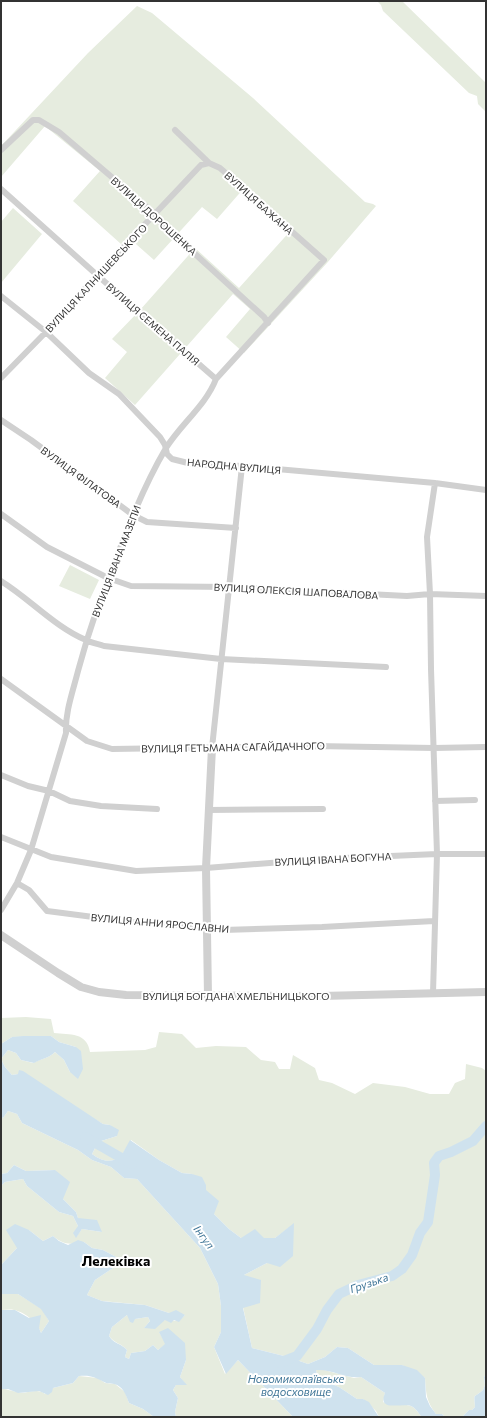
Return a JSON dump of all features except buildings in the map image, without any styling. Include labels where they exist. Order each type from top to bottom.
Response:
[{"type":"street","name":"ВУЛИЦЯ ДОРОШЕНКА","points":[[1,150],[33,120],[39,120],[59,132],[154,214],[160,222],[225,280],[264,317],[268,323]]},
{"type":"street","name":"ВУЛИЦЯ БАЖАНА","points":[[175,130],[209,163],[220,168],[324,260]]},
{"type":"street","name":"ВУЛИЦЯ КАЛНИШЕВСЬКОГО","points":[[1,378],[46,332],[96,275],[201,165],[209,163]]},
{"type":"street","name":"ВУЛИЦЯ СЕМЕНА ПАЛІЯ","points":[[1,189],[96,275],[216,379]]},
{"type":"street","name":"ВУЛИЦЯ ІВАНА МАЗЕПИ","points":[[1,910],[16,883],[31,850],[66,733],[67,714],[86,640],[108,578],[153,470],[166,448],[202,402],[214,385],[216,379],[324,260]]},
{"type":"street","name":"НАРОДНА ВУЛИЦЯ","points":[[1,296],[46,332],[89,373],[119,394],[160,437],[166,448],[167,454],[172,459],[192,464],[242,466],[436,483],[486,490]]},
{"type":"street","name":"ВУЛИЦЯ ФІЛАТОВА","points":[[1,420],[32,440],[133,516],[147,522],[236,528]]},
{"type":"street","points":[[208,996],[206,868],[208,810],[212,748],[242,466]]},
{"type":"street","points":[[433,993],[437,854],[430,594],[427,537],[436,483]]},
{"type":"street","name":"ВУЛИЦЯ ОЛЕКСІЯ ШАПОВАЛОВА","points":[[1,514],[47,547],[108,578],[131,586],[230,588],[407,596],[430,594],[486,596]]},
{"type":"street","points":[[1,581],[19,592],[63,627],[86,640],[104,646],[221,659],[386,667]]},
{"type":"street","name":"ВУЛИЦЯ ГЕТЬМАНА САГАЙДАЧНОГО","points":[[1,679],[87,741],[112,749],[315,746],[434,748],[486,746]]},
{"type":"street","points":[[1,775],[28,786],[49,791],[70,801],[101,806],[158,809]]},
{"type":"street","points":[[436,801],[475,800]]},
{"type":"street","points":[[208,810],[323,809]]},
{"type":"street","name":"ВУЛИЦЯ ІВАНА БОГУНА","points":[[1,837],[51,857],[136,871],[206,868],[321,859],[437,854],[486,854]]},
{"type":"street","name":"ВУЛИЦЯ АННИ ЯРОСЛАВНИ","points":[[16,883],[29,890],[47,911],[132,922],[208,927],[223,930],[434,921]]},
{"type":"street","name":"ВУЛИЦЯ БОГДАНА ХМЕЛЬНИЦЬКОГО","points":[[1,935],[58,973],[81,986],[99,992],[126,995],[321,996],[486,992]]},
{"type":"shaded area","points":[[377,1],[402,1],[486,83],[486,112],[478,104],[477,96],[469,93],[383,11],[381,5]]},
{"type":"shaded area","points":[[137,6],[152,13],[253,98],[365,202],[376,206],[327,263],[244,353],[226,337],[250,309],[233,294],[135,405],[105,378],[127,352],[112,339],[195,248],[239,288],[293,228],[245,187],[217,219],[202,207],[154,260],[128,237],[121,244],[73,201],[100,171],[45,126],[1,177],[1,146],[88,53]]},
{"type":"shaded area","points":[[13,208],[42,234],[1,283],[1,222]]},
{"type":"shaded area","points":[[70,565],[99,580],[90,599],[59,586]]},
{"type":"shaded area","points":[[26,1017],[51,1019],[54,1033],[82,1038],[88,1046],[90,1052],[145,1050],[156,1047],[159,1032],[182,1034],[196,1048],[216,1046],[246,1047],[261,1060],[275,1062],[279,1069],[290,1069],[293,1055],[315,1068],[319,1080],[332,1083],[355,1094],[373,1083],[405,1087],[430,1094],[449,1094],[455,1083],[465,1079],[466,1064],[482,1068],[486,1071],[486,1374],[484,1377],[485,1385],[483,1390],[474,1397],[475,1407],[472,1410],[469,1410],[462,1417],[445,1417],[442,1414],[436,1414],[427,1397],[425,1378],[402,1365],[374,1365],[348,1348],[337,1347],[325,1357],[308,1364],[288,1357],[252,1348],[243,1307],[244,1275],[267,1263],[294,1224],[275,1238],[241,1238],[229,1229],[214,1214],[205,1190],[192,1174],[182,1173],[159,1160],[131,1140],[120,1158],[116,1160],[105,1160],[92,1154],[98,1142],[117,1136],[110,1125],[103,1124],[18,1074],[12,1075],[5,1067],[1,1059],[8,1050],[16,1053],[21,1060],[33,1063],[50,1056],[55,1052],[64,1060],[70,1072],[76,1047],[59,1042],[51,1036],[12,1037],[1,1044],[1,1018]]},
{"type":"shaded area","points":[[8,1111],[17,1114],[22,1123],[78,1150],[92,1160],[111,1167],[124,1178],[137,1179],[200,1248],[218,1284],[221,1306],[221,1332],[214,1347],[225,1374],[238,1360],[293,1417],[176,1417],[175,1412],[178,1398],[173,1390],[176,1385],[186,1385],[180,1377],[186,1360],[159,1332],[166,1344],[158,1350],[153,1345],[145,1351],[131,1353],[129,1359],[125,1357],[127,1350],[109,1336],[112,1327],[127,1315],[135,1319],[148,1317],[150,1321],[144,1328],[165,1320],[179,1321],[185,1315],[169,1313],[145,1305],[102,1301],[87,1295],[95,1280],[116,1266],[132,1266],[134,1262],[118,1258],[103,1250],[92,1248],[84,1242],[68,1244],[53,1236],[43,1241],[29,1230],[17,1248],[1,1265],[1,1186],[5,1182],[23,1179],[27,1186],[59,1212],[73,1216],[78,1226],[76,1237],[82,1229],[102,1232],[78,1218],[76,1212],[63,1199],[55,1170],[26,1171],[14,1165],[7,1173],[1,1174],[1,1117],[3,1118]]},
{"type":"shaded area","points":[[1,1294],[18,1294],[42,1309],[49,1321],[41,1333],[37,1325],[22,1313],[12,1310],[1,1310]]},
{"type":"shaded area","points":[[316,1370],[324,1370],[354,1378],[361,1377],[385,1393],[383,1402],[390,1405],[409,1406],[414,1408],[422,1417],[379,1417],[376,1411],[363,1399],[357,1399],[339,1387],[320,1379],[317,1376]]},
{"type":"shaded area","points":[[79,1376],[98,1378],[105,1383],[115,1384],[125,1392],[129,1403],[143,1409],[154,1417],[1,1417],[1,1389],[20,1393],[39,1391],[45,1394],[53,1388],[73,1383]]},
{"type":"water","points":[[51,1036],[59,1042],[76,1047],[81,1051],[83,1069],[78,1079],[70,1072],[64,1060],[55,1052],[50,1056],[34,1063],[21,1060],[16,1053],[8,1050],[1,1059],[1,1044],[12,1037]]},
{"type":"water","name":"Новомиколаївське водосховище","points":[[1,1059],[5,1067],[12,1075],[18,1074],[19,1070],[23,1071],[103,1124],[110,1125],[119,1130],[117,1136],[98,1142],[92,1154],[102,1160],[109,1161],[120,1158],[130,1140],[159,1160],[182,1173],[202,1177],[206,1185],[206,1190],[219,1201],[214,1214],[229,1229],[241,1238],[255,1229],[264,1238],[275,1238],[294,1223],[293,1256],[280,1267],[267,1263],[244,1275],[261,1280],[260,1303],[243,1308],[252,1348],[288,1357],[308,1364],[325,1357],[337,1347],[348,1348],[374,1365],[402,1365],[417,1370],[425,1378],[426,1397],[430,1406],[436,1414],[442,1414],[445,1417],[422,1417],[411,1406],[387,1405],[384,1403],[383,1399],[385,1393],[361,1377],[350,1377],[328,1371],[316,1370],[317,1376],[320,1379],[339,1387],[357,1399],[363,1399],[369,1402],[379,1417],[293,1417],[238,1360],[226,1374],[214,1347],[221,1332],[221,1306],[218,1284],[200,1248],[137,1179],[124,1178],[111,1167],[92,1160],[78,1150],[22,1123],[17,1114],[8,1111],[3,1118],[1,1117]]},
{"type":"water","points":[[14,1165],[26,1171],[55,1170],[70,1182],[63,1199],[76,1212],[78,1218],[97,1220],[102,1232],[82,1229],[76,1238],[73,1233],[78,1226],[73,1216],[59,1212],[27,1186],[23,1179],[5,1182],[1,1186],[1,1174],[7,1173]]},
{"type":"water","points":[[15,1224],[29,1230],[43,1241],[53,1236],[59,1241],[68,1245],[78,1240],[84,1242],[92,1248],[103,1250],[118,1258],[134,1262],[132,1266],[116,1266],[95,1280],[87,1295],[102,1301],[145,1305],[169,1313],[176,1310],[185,1315],[179,1322],[174,1320],[171,1323],[165,1320],[155,1329],[144,1328],[150,1321],[148,1317],[135,1319],[133,1323],[130,1322],[127,1315],[112,1327],[109,1336],[127,1350],[125,1357],[129,1359],[131,1353],[145,1351],[153,1345],[158,1350],[165,1344],[159,1332],[168,1328],[185,1343],[186,1360],[180,1377],[187,1385],[176,1385],[173,1390],[178,1398],[175,1412],[176,1417],[154,1417],[143,1409],[129,1403],[124,1391],[117,1385],[105,1383],[90,1376],[79,1376],[73,1383],[53,1388],[52,1392],[48,1395],[39,1391],[18,1393],[8,1389],[1,1389],[1,1310],[15,1310],[29,1318],[41,1315],[39,1328],[41,1333],[49,1321],[41,1309],[18,1294],[1,1294],[1,1265],[17,1248],[6,1230]]},
{"type":"water","points":[[486,1374],[486,1417],[462,1417],[469,1410],[472,1410],[475,1407],[474,1397],[483,1390],[485,1385],[484,1377]]},
{"type":"waterway","name":"Грузька","points":[[279,1363],[297,1356],[317,1329],[327,1310],[339,1294],[358,1285],[392,1276],[402,1269],[412,1255],[420,1233],[428,1222],[435,1175],[434,1163],[439,1156],[473,1141],[486,1126]]},
{"type":"waterway","name":"Інгул","points":[[85,1137],[132,1164]]},
{"type":"district","name":"Лелеківка","points":[[116,1261]]}]
